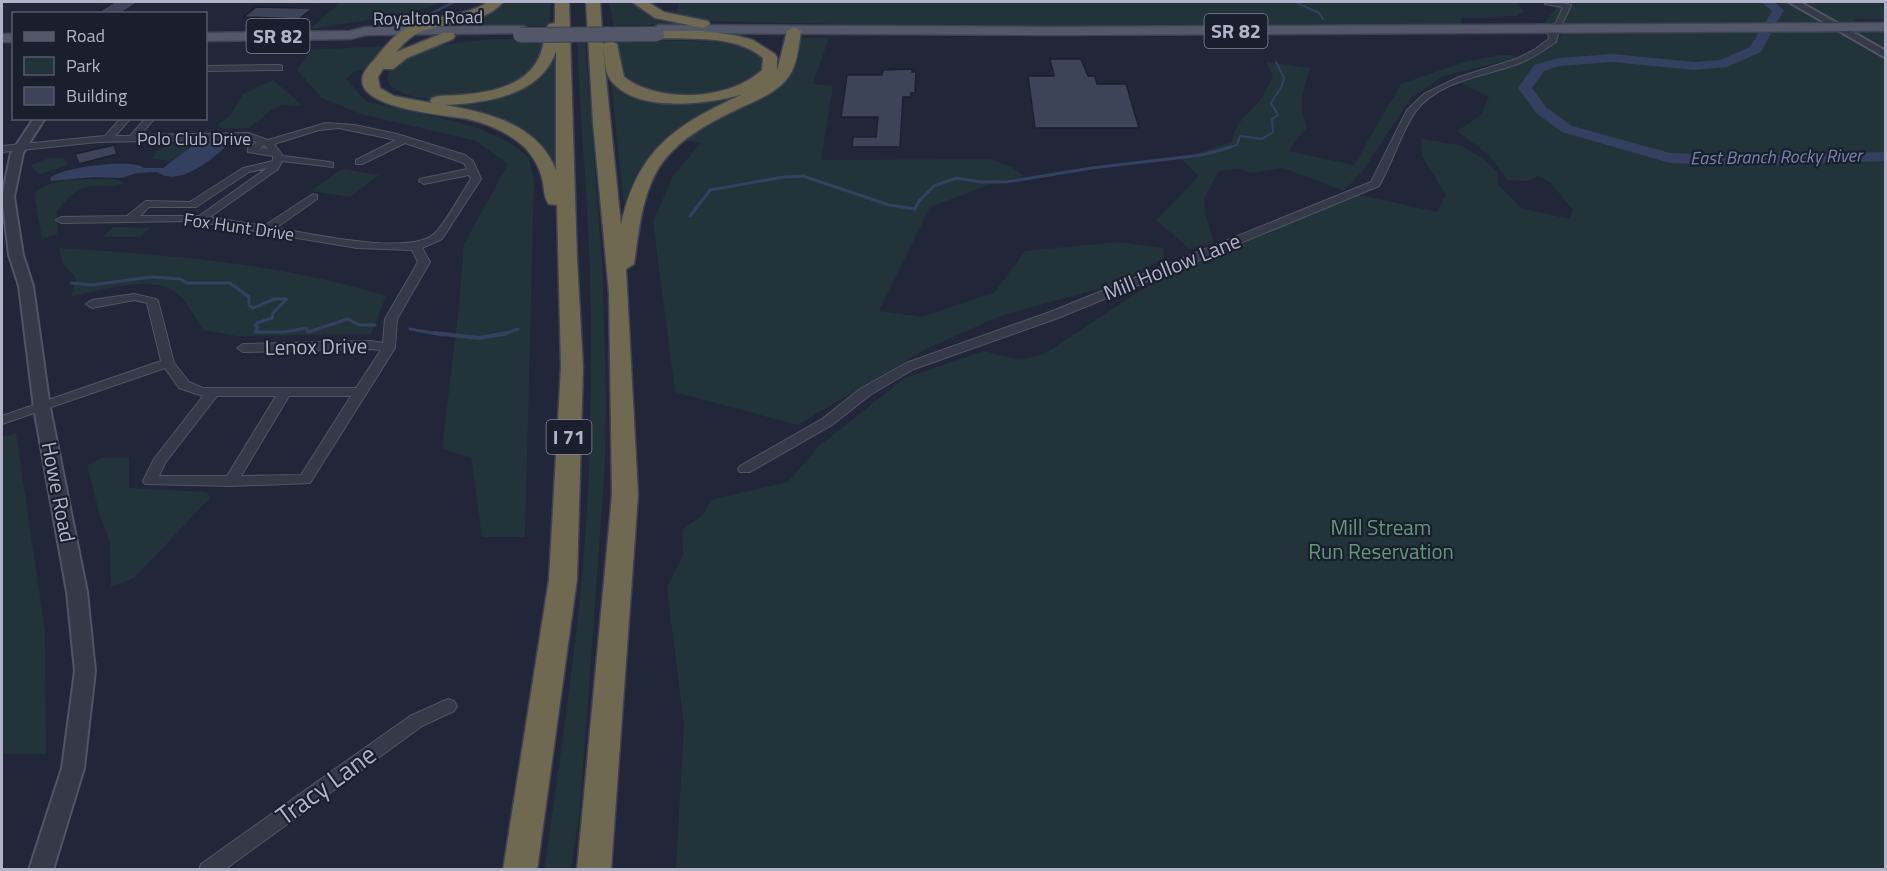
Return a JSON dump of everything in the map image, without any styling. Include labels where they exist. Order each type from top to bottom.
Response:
[{"type":"highway","points":[[496,2],[467,17],[407,34],[371,74],[373,90],[380,96],[403,103],[483,119],[510,128],[523,136],[540,154],[550,173],[567,259]]},
{"type":"highway","points":[[448,36],[392,62],[381,74],[382,86],[389,92],[407,99],[438,101],[483,96],[512,88],[534,75],[544,63],[561,2]]},
{"type":"highway","name":"I 71","points":[[520,870],[563,579],[572,367],[561,2]]},
{"type":"highway","name":"I 71","points":[[593,2],[601,123],[620,293],[624,495],[594,870]]},
{"type":"highway","points":[[602,2],[615,74],[620,82],[637,93],[669,99],[713,97],[753,85],[765,77],[770,69],[770,57],[752,44],[716,37],[658,32]]},
{"type":"highway","points":[[639,2],[660,15],[735,28]]},
{"type":"highway","points":[[620,293],[631,226],[640,192],[651,167],[663,152],[686,132],[759,92],[779,78],[785,70],[794,31]]},
{"type":"main road","name":"Royalton Road","points":[[207,37],[794,31],[1886,27]]},
{"type":"main road","name":"Royalton Road","points":[[658,32],[735,28],[794,31]]},
{"type":"main road","name":"Royalton Road","points":[[407,34],[448,36],[521,33]]},
{"type":"street","name":"Mill Hollow Lane","points":[[745,468],[827,422],[865,392],[910,366],[1054,315],[1376,184],[1412,110],[1420,100],[1447,83],[1539,52],[1553,40],[1552,34],[1567,5],[1548,2]]},
{"type":"street","points":[[1794,2],[1886,56]]},
{"type":"street","points":[[207,69],[279,68]]},
{"type":"street","name":"Howe Road","points":[[38,120],[10,151],[8,197],[16,255],[26,285],[41,404],[77,592],[85,670],[73,768],[41,870]]},
{"type":"street","points":[[107,139],[125,120]]},
{"type":"street","points":[[132,139],[149,120]]},
{"type":"street","points":[[330,165],[277,158],[251,150],[266,142],[326,126],[359,130],[403,140],[466,158],[476,179],[471,189],[439,236],[416,247]]},
{"type":"street","name":"Polo Club Drive","points":[[10,151],[107,139],[248,136],[266,142],[275,148],[277,158],[275,167],[201,219]]},
{"type":"street","points":[[359,162],[403,140]]},
{"type":"street","points":[[129,220],[146,204],[192,205],[246,170],[277,158]]},
{"type":"street","points":[[424,181],[472,171]]},
{"type":"street","points":[[266,230],[313,197]]},
{"type":"street","name":"Fox Hunt Drive","points":[[61,220],[201,219],[357,245],[416,247]]},
{"type":"street","name":"Lenox Drive","points":[[213,392],[159,462],[150,481],[305,480],[389,348],[391,319],[424,262],[416,247]]},
{"type":"street","name":"Lenox Drive","points":[[92,304],[134,297],[152,301],[168,363],[184,385],[201,392],[360,392]]},
{"type":"street","name":"Lenox Drive","points":[[243,348],[371,345],[389,348]]},
{"type":"street","points":[[2,420],[41,404],[168,363]]},
{"type":"street","name":"Lenox Drive","points":[[231,482],[286,392]]},
{"type":"street","points":[[2,412],[41,404]]},
{"type":"street","name":"Tracy Lane","points":[[208,870],[416,721],[448,706]]},
{"type":"green space","points":[[341,2],[443,2],[407,14],[310,29]]},
{"type":"green space","points":[[504,2],[551,2],[549,26],[448,27],[490,11]]},
{"type":"green space","points":[[609,2],[635,2],[637,5],[684,24],[614,26]]},
{"type":"green space","points":[[679,2],[1502,2],[1516,3],[1524,11],[1517,16],[1461,18],[1462,25],[1263,25],[1260,22],[1191,28],[963,27],[708,21],[676,13]]},
{"type":"green space","name":"Mill Stream Run Reservation","points":[[1550,2],[1885,2],[1885,19],[1852,19],[1864,27],[1737,29],[1781,32],[1885,28],[1885,869],[676,869],[684,725],[667,587],[683,555],[682,530],[703,515],[711,500],[788,482],[819,446],[905,378],[984,351],[1019,360],[1044,354],[1163,276],[1191,267],[1207,252],[1351,193],[1437,212],[1446,195],[1422,156],[1421,139],[1460,145],[1484,159],[1497,172],[1498,184],[1521,208],[1569,219],[1573,210],[1550,182],[1538,176],[1528,181],[1508,180],[1490,156],[1457,131],[1481,115],[1489,97],[1461,83],[1534,56],[1569,29],[1539,29],[1560,4]]},
{"type":"green space","points":[[829,37],[813,84],[833,86],[821,160],[990,159],[1011,167],[1024,176],[995,183],[930,207],[879,311],[922,317],[995,292],[1025,251],[1117,242],[1163,248],[1164,258],[1116,284],[1003,315],[928,348],[797,425],[675,392],[653,222],[673,176],[701,143],[682,140],[697,128],[773,87],[802,38]]},
{"type":"green space","points":[[549,38],[542,58],[534,71],[517,82],[499,89],[458,98],[437,99],[400,92],[388,83],[392,67],[406,56],[428,48],[483,40]]},
{"type":"green space","points":[[577,38],[585,38],[603,278],[605,465],[580,809],[571,869],[544,870],[578,620],[589,469],[590,278]]},
{"type":"green space","points":[[615,39],[729,42],[760,53],[765,64],[764,69],[738,88],[698,96],[668,95],[640,88],[626,78],[621,68]]},
{"type":"green space","points":[[381,46],[384,48],[370,68],[354,72],[346,79],[366,101],[473,126],[509,142],[529,157],[534,180],[525,537],[482,537],[471,458],[442,449],[464,244],[508,164],[476,141],[361,114],[322,98],[297,70],[312,50]]},
{"type":"green space","points":[[556,51],[560,170],[554,170],[514,128],[434,103],[515,89]]},
{"type":"green space","points":[[1500,55],[1513,55],[1517,58],[1444,76],[1411,98],[1364,169],[1344,191],[1283,168],[1251,173],[1241,169],[1219,171],[1204,199],[1206,216],[1214,243],[1190,249],[1156,220],[1199,176],[1181,159],[1231,142],[1238,124],[1261,99],[1273,77],[1266,62],[1310,68],[1302,105],[1307,127],[1288,151],[1354,165],[1401,84],[1464,62]]},
{"type":"green space","points":[[273,80],[302,105],[281,105],[249,128],[223,129],[217,125],[230,116],[243,94]]},
{"type":"green space","points":[[611,82],[631,95],[662,102],[704,102],[745,93],[673,139],[626,224]]},
{"type":"green space","points":[[200,139],[171,161],[153,159],[156,151],[180,140]]},
{"type":"green space","points":[[49,158],[63,158],[67,161],[66,166],[40,174],[32,168],[32,165]]},
{"type":"green space","points":[[342,169],[379,175],[350,197],[311,191]]},
{"type":"green space","points":[[117,179],[125,183],[115,186],[86,187],[73,194],[56,212],[57,234],[42,239],[34,193],[43,187],[63,181]]},
{"type":"green space","points":[[113,227],[150,228],[140,237],[103,237]]},
{"type":"green space","points":[[59,248],[142,254],[265,268],[386,296],[371,334],[237,336],[203,330],[179,295],[157,285],[127,286],[71,297],[76,278],[63,264]]},
{"type":"green space","points":[[16,433],[45,631],[46,754],[2,754],[2,437]]},
{"type":"green space","points":[[101,458],[129,458],[129,488],[207,492],[210,498],[134,578],[111,587],[110,542],[100,516],[87,465]]},
{"type":"water","points":[[222,141],[220,144],[225,147],[193,171],[183,175],[165,176],[157,172],[137,173],[121,178],[95,177],[51,181],[50,178],[68,170],[97,165],[126,164],[144,168],[163,168],[195,144]]},
{"type":"building","points":[[114,2],[138,2],[123,12],[98,12]]},
{"type":"building","points":[[256,7],[313,8],[299,19],[244,17]]},
{"type":"building","points":[[1050,59],[1081,59],[1088,76],[1095,76],[1097,84],[1126,84],[1139,128],[1035,128],[1028,76],[1054,76]]},
{"type":"building","points":[[912,69],[912,72],[916,72],[915,93],[911,93],[911,97],[903,97],[900,147],[852,147],[853,137],[876,137],[878,117],[841,117],[847,75],[882,75],[883,70]]},
{"type":"building","points":[[114,145],[117,154],[79,164],[75,154]]},
{"type":"waterway","points":[[428,15],[454,2]]},
{"type":"waterway","points":[[1295,2],[1319,13],[1323,19]]},
{"type":"waterway","name":"East Branch Rocky River","points":[[1767,2],[1778,10],[1760,38],[1756,49],[1722,64],[1694,66],[1613,58],[1558,62],[1539,68],[1525,88],[1541,110],[1567,129],[1670,158],[1741,161],[1886,156]]},
{"type":"waterway","points":[[1226,148],[1237,145],[1240,136],[1262,139],[1273,132],[1272,119],[1278,115],[1271,103],[1281,88],[1284,78],[1276,62]]},
{"type":"waterway","points":[[690,216],[710,190],[784,177],[803,176],[889,205],[915,209],[919,201],[934,186],[957,178],[980,182],[1006,182],[1092,168],[1202,155],[1231,147]]},
{"type":"waterway","points":[[71,283],[92,285],[151,277],[180,279],[187,283],[230,283],[249,297],[249,305],[253,308],[274,299],[287,299],[273,313],[272,318],[257,323],[255,326],[258,327],[255,332],[284,332],[306,328],[308,332],[348,319],[359,325],[375,325]]},
{"type":"waterway","points":[[410,329],[443,335]]},
{"type":"waterway","points":[[502,335],[518,329]]},
{"type":"waterway","points":[[434,333],[479,338],[507,333]]}]
